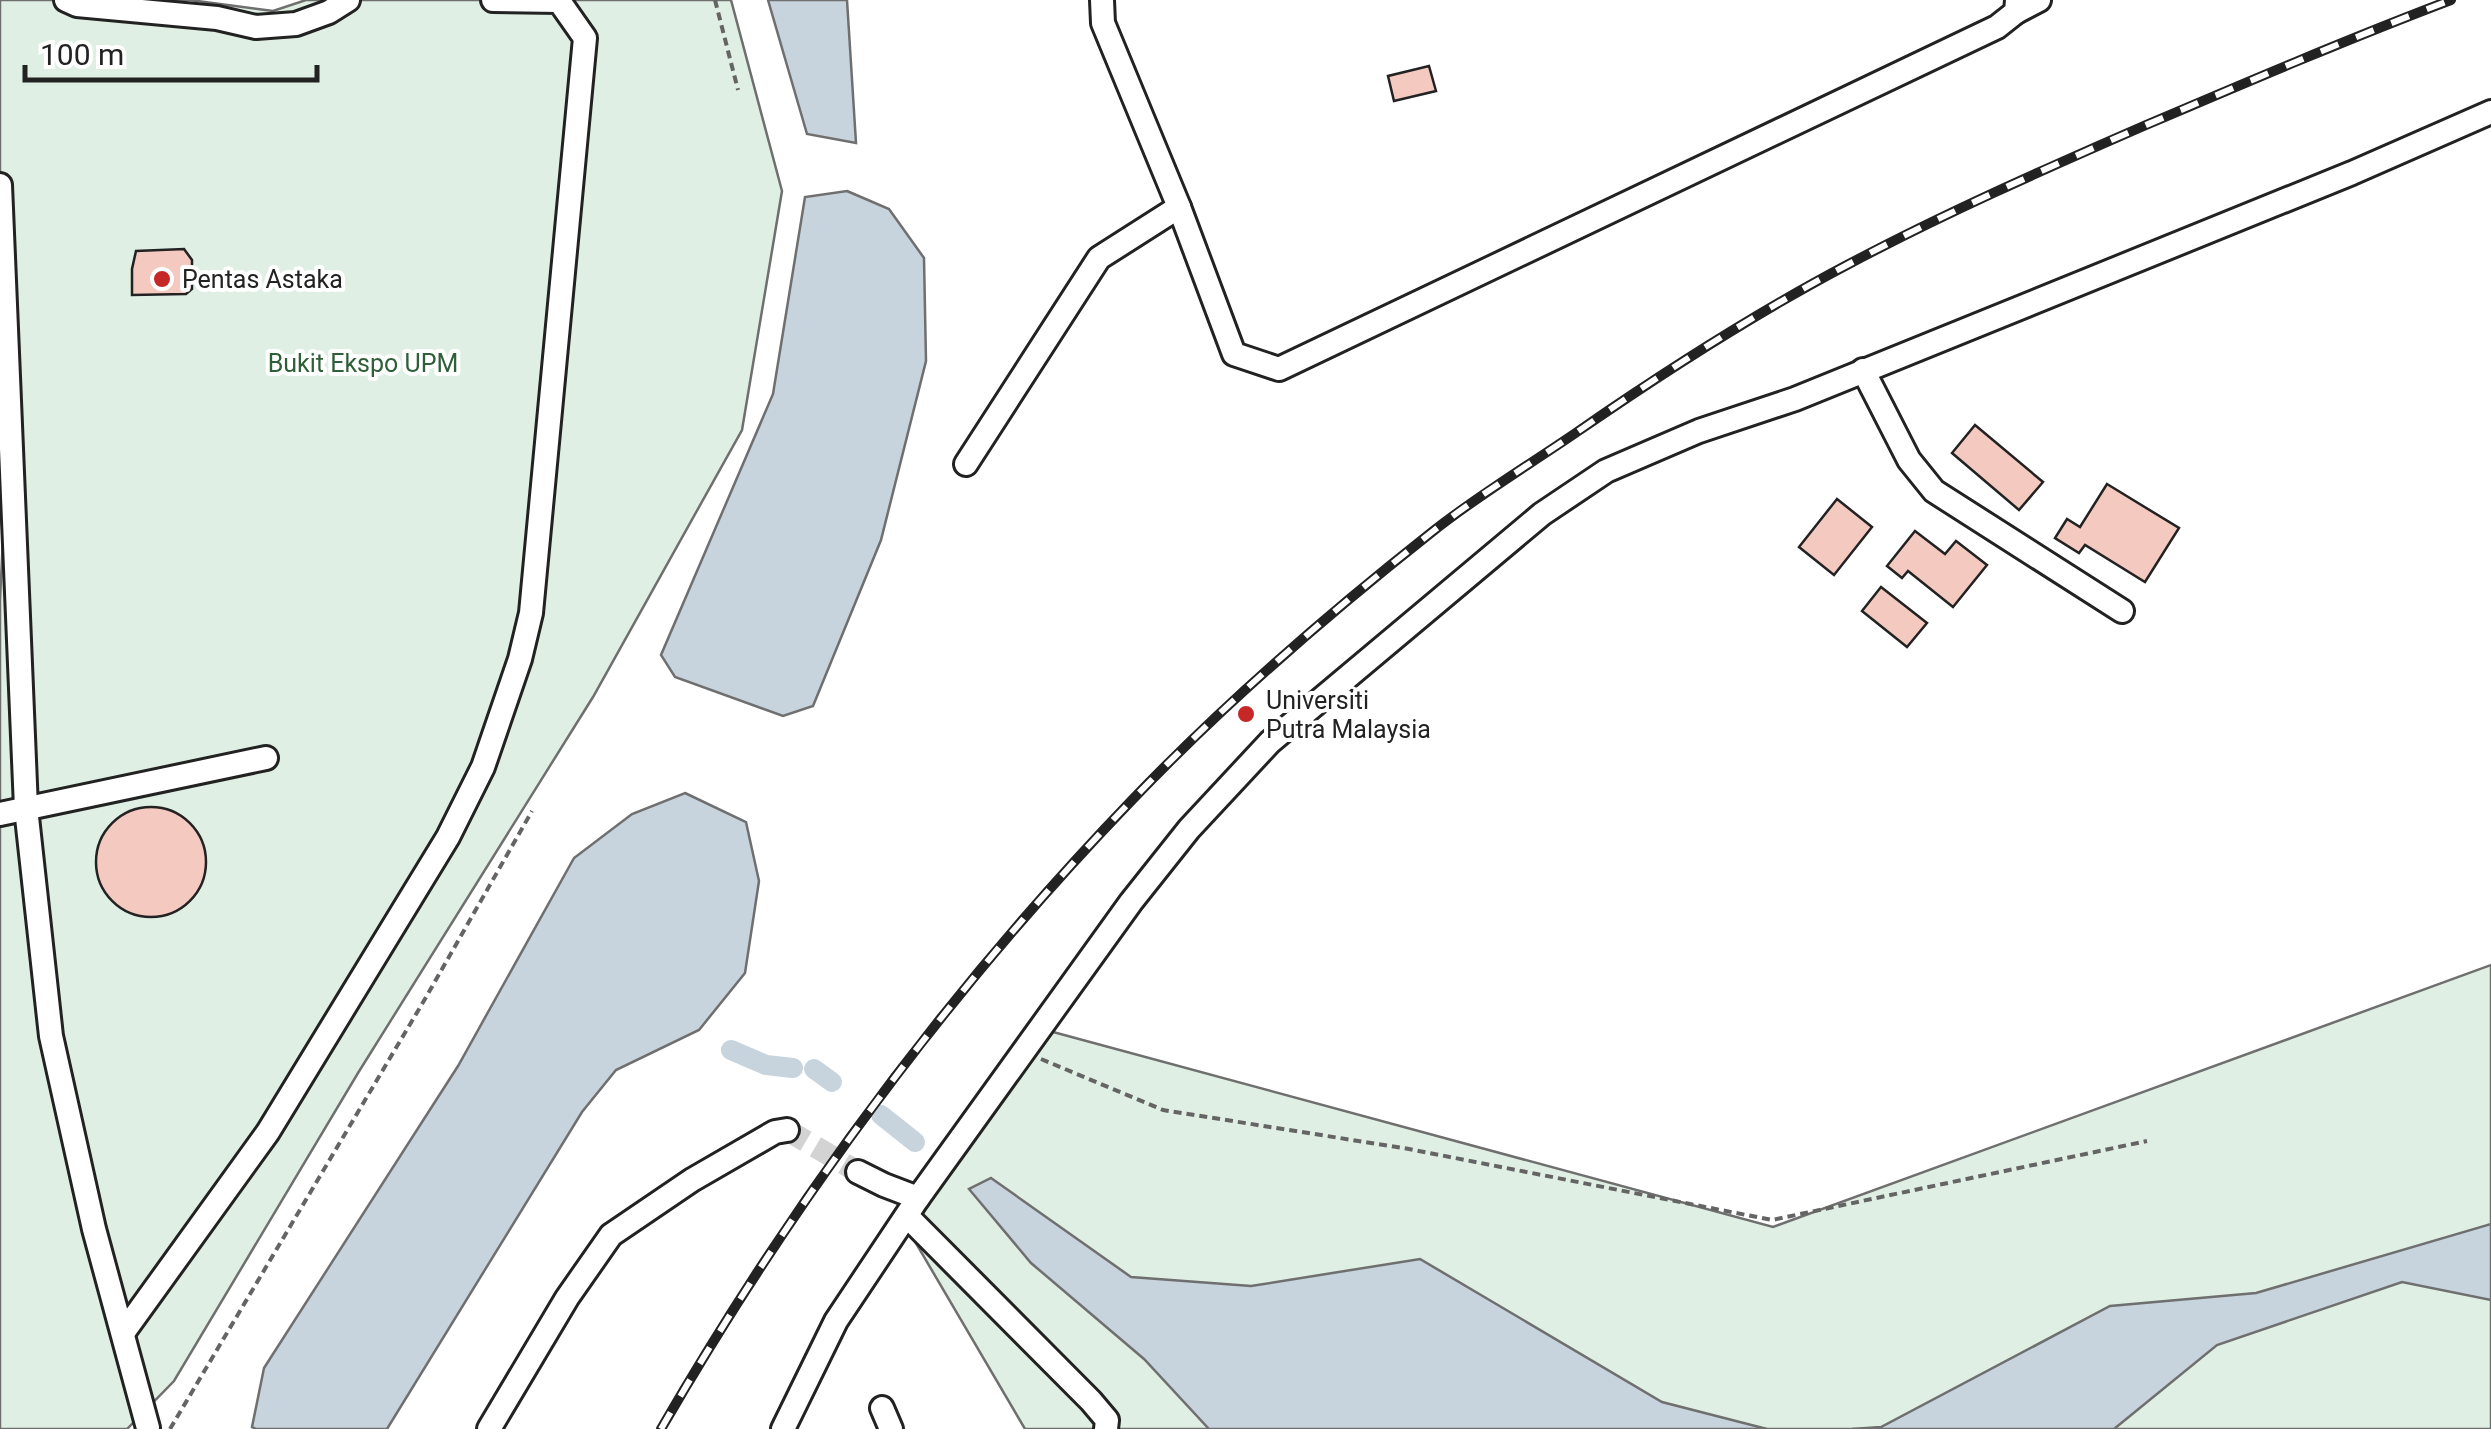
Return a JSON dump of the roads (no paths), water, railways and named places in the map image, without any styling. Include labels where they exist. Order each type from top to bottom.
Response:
[{"type":"street","points":[[66,0],[77,5],[217,18],[256,27],[296,24],[348,0]]},
{"type":"street","points":[[122,1333],[268,1132],[448,837],[483,767],[520,659],[531,613],[585,38],[559,2],[493,0]]},
{"type":"street","points":[[1102,0],[1103,23],[1234,354],[1279,369],[2039,0]]},
{"type":"street","points":[[783,1429],[836,1321],[913,1207],[1022,1052],[1189,828],[1270,742],[1542,514],[1606,472],[1699,432],[1795,398],[2352,173],[2491,112]]},
{"type":"street","points":[[0,185],[26,808],[51,1036],[94,1230],[149,1429]]},
{"type":"street","points":[[966,464],[1099,258],[1179,207]]},
{"type":"street","points":[[1863,370],[1909,460],[1934,491],[2122,611]]},
{"type":"street","points":[[0,814],[266,758]]},
{"type":"street","points":[[489,1429],[566,1298],[611,1235],[692,1180],[775,1132],[788,1130]]},
{"type":"street","points":[[858,1172],[913,1207],[1091,1401],[1107,1420],[1106,1429]]},
{"type":"waterway","points":[[731,1050],[766,1065],[793,1068]]},
{"type":"waterway","points":[[814,1069],[832,1082]]},
{"type":"waterway","points":[[881,1115],[915,1142]]},
{"type":"tunnel","points":[[787,1130],[858,1172]]},
{"type":"railway","points":[[661,1429],[820,1179],[938,1021],[1001,945],[1133,799],[1204,728],[1393,563],[1467,506],[1643,387],[1847,265],[1958,209],[2108,142],[2451,0]]},
{"type":"place","name":"Pentas Astaka","points":[[162,279]]},
{"type":"place","name":"Universiti Putra Malaysia","points":[[1246,714]]},
{"type":"park label","name":"Bukit Ekspo UPM","points":[[363,363]]}]
